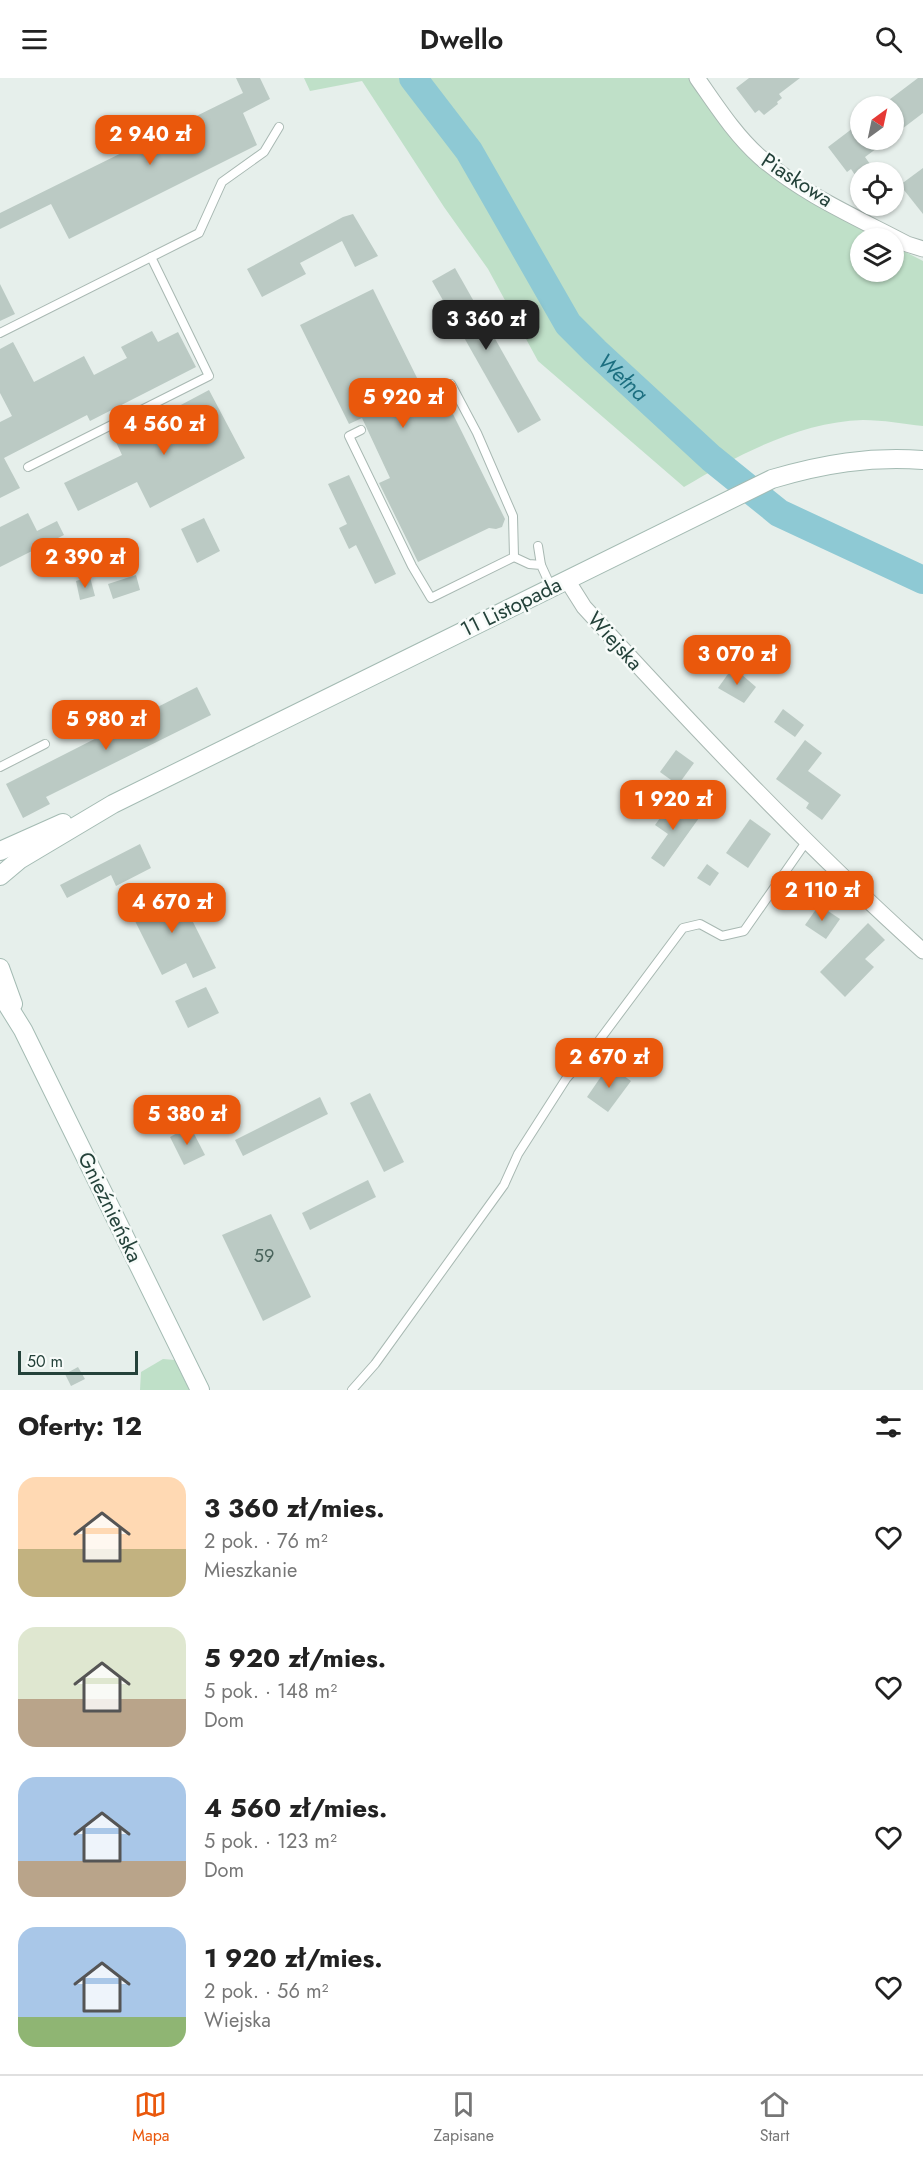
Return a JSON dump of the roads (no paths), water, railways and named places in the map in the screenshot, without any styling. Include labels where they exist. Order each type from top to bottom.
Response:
[{"type":"main road","name":"11 Listopada","points":[[0,851],[113,804],[772,480],[836,462],[897,458],[923,460]]},
{"type":"main road","name":"11 Listopada","points":[[0,876],[19,860],[113,804]]},
{"type":"main road","name":"Gnieźnieńska","points":[[0,968],[19,1023]]},
{"type":"main road","name":"Gnieźnieńska","points":[[0,993],[19,1023],[201,1390]]},
{"type":"street","name":"Piaskowa","points":[[697,78],[747,144],[771,167],[907,244],[923,249]]},
{"type":"street","name":"Wiejska","points":[[559,584],[584,607],[743,780],[923,951]]},
{"type":"lane","points":[[0,333],[200,233],[222,182],[264,152],[279,127]]},
{"type":"lane","points":[[28,467],[209,376],[151,257]]},
{"type":"lane","points":[[428,396],[452,384],[513,516],[514,557]]},
{"type":"lane","points":[[361,430],[349,436],[412,566],[431,598],[514,557]]},
{"type":"lane","points":[[538,546],[541,565],[559,584]]},
{"type":"lane","points":[[514,557],[529,564],[541,565]]},
{"type":"lane","points":[[0,767],[45,744]]},
{"type":"lane","points":[[352,1390],[375,1364],[504,1185],[518,1154],[566,1080],[598,1042],[683,928],[699,924],[722,936],[744,931],[806,842]]},
{"type":"waterway","name":"Wełna","points":[[413,78],[469,151],[568,324],[595,351],[711,458],[779,513],[923,580]]}]
